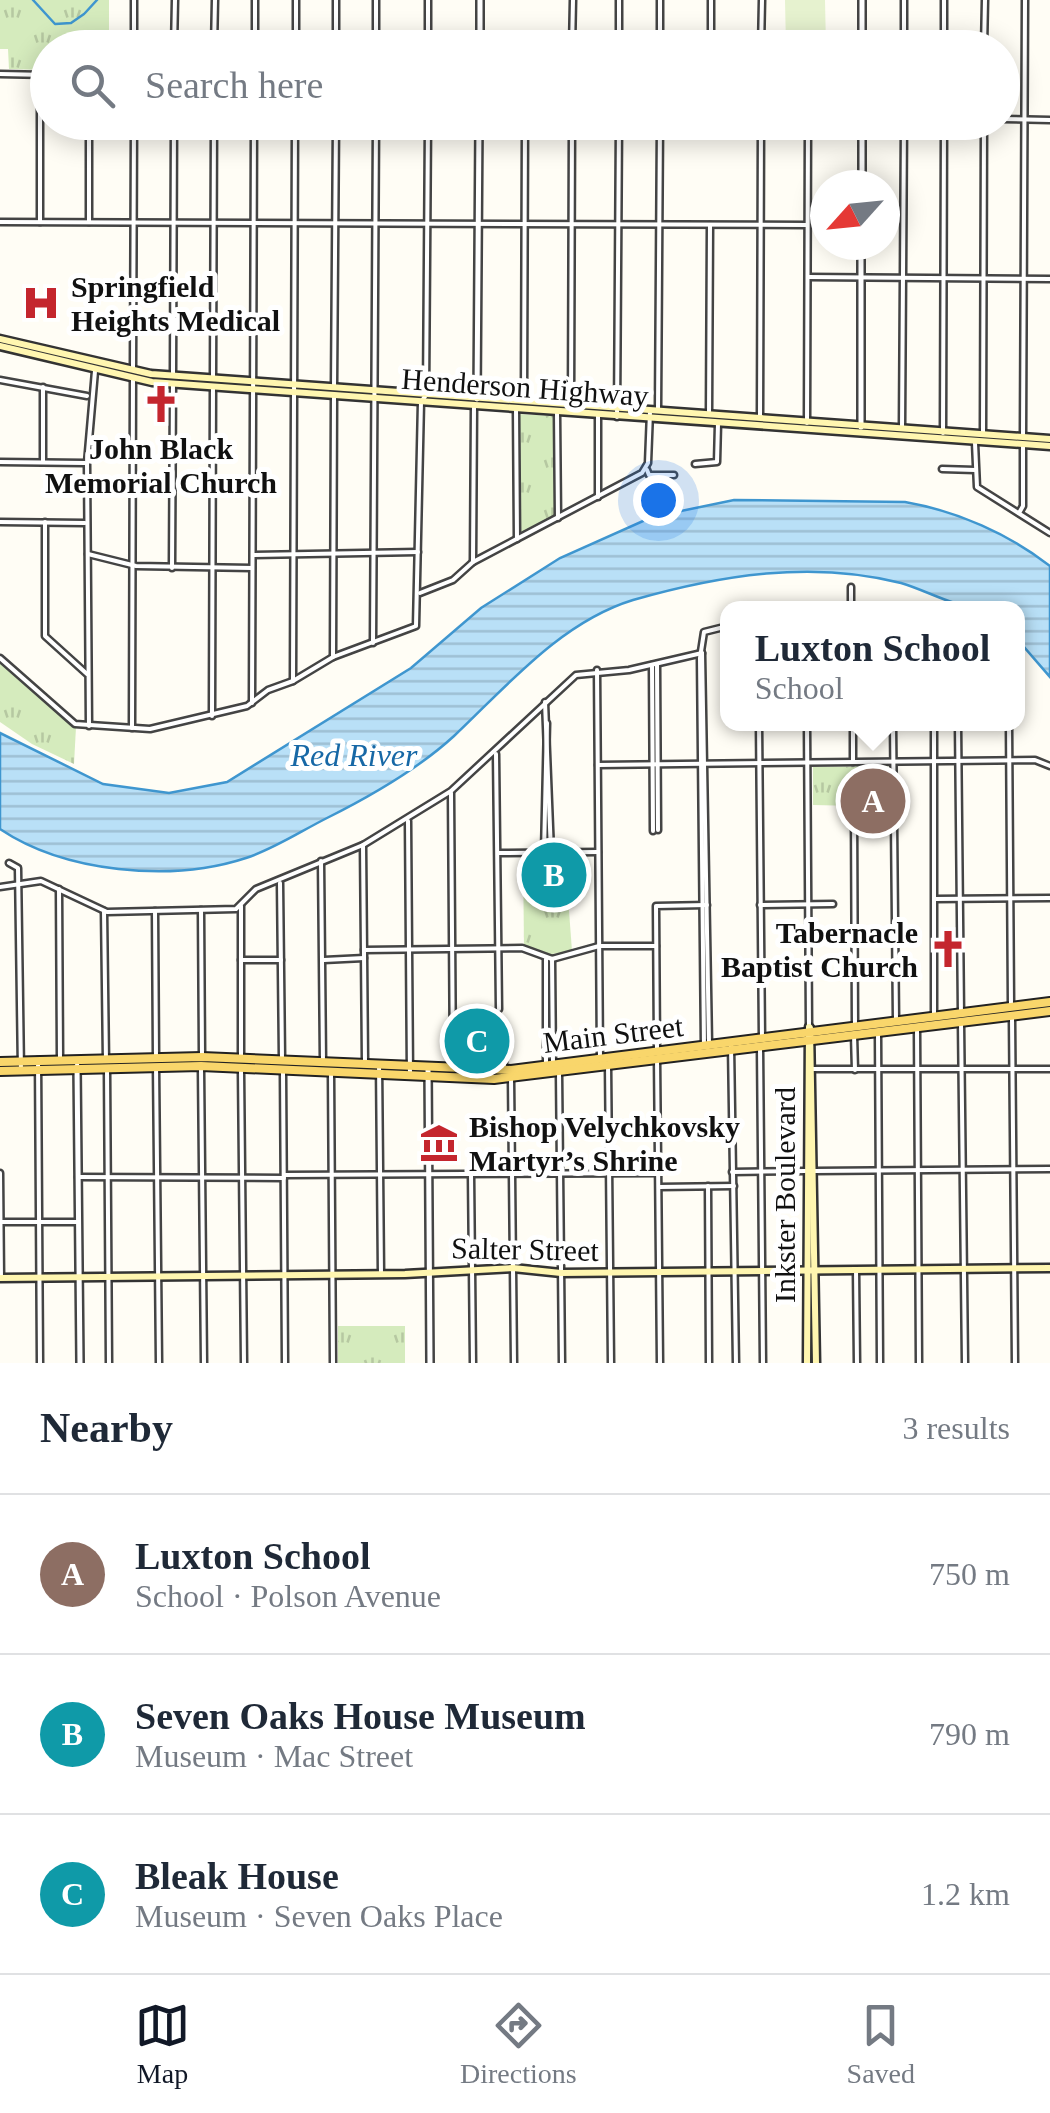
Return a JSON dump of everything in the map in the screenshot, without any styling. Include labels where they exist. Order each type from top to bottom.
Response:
[{"type":"main road","name":"Henderson Highway","points":[[0,343],[132,375],[173,380],[516,409],[571,406],[943,438],[1050,442]]},
{"type":"main road","name":"Henderson Highway","points":[[475,403],[524,403],[598,415],[618,413]]},
{"type":"main road","name":"Main Street","points":[[1012,1012],[1050,1002]]},
{"type":"main road","name":"Main Street","points":[[282,1065],[315,1072],[380,1069],[485,1079],[509,1072],[809,1035],[1050,1011]]},
{"type":"main road","name":"Inkster Boulevard","points":[[807,1363],[815,1171],[809,1035]]},
{"type":"main road","name":"Main Street","points":[[707,1049],[761,1042]]},
{"type":"main road","name":"Main Street","points":[[0,1062],[21,1066],[156,1061],[282,1065],[323,1062],[365,1069]]},
{"type":"main road","points":[[315,1072],[323,1062]]},
{"type":"main road","points":[[331,1072],[338,1063]]},
{"type":"main road","name":"Main Street","points":[[0,1071],[21,1066]]},
{"type":"main road","name":"Main Street","points":[[428,1072],[453,1068],[509,1072]]},
{"type":"main road","name":"Inkster Boulevard","points":[[810,1069],[805,1171],[816,1363]]},
{"type":"main road","points":[[485,1079],[492,1070]]},
{"type":"main road","name":"Salter Street","points":[[0,1278],[380,1274],[514,1268],[562,1273],[1050,1268]]},
{"type":"street","points":[[134,0],[134,30]]},
{"type":"street","points":[[174,30],[175,0]]},
{"type":"street","points":[[214,30],[215,0]]},
{"type":"street","points":[[254,30],[255,0]]},
{"type":"street","points":[[296,0],[296,30]]},
{"type":"street","points":[[336,0],[336,30]]},
{"type":"street","points":[[376,0],[376,30]]},
{"type":"street","points":[[428,0],[428,30]]},
{"type":"street","points":[[480,0],[480,30]]},
{"type":"street","points":[[572,0],[572,30]]},
{"type":"street","points":[[619,30],[620,0]]},
{"type":"street","points":[[660,0],[660,30]]},
{"type":"street","points":[[711,0],[711,30]]},
{"type":"street","points":[[762,0],[762,30]]},
{"type":"street","points":[[862,0],[862,30]]},
{"type":"street","points":[[904,0],[904,30]]},
{"type":"street","points":[[944,0],[944,30]]},
{"type":"street","points":[[984,30],[985,0]]},
{"type":"street","points":[[1019,513],[1023,506],[1025,0]]},
{"type":"street","points":[[0,74],[30,74]]},
{"type":"street","points":[[1020,119],[1050,120]]},
{"type":"street","points":[[40,140],[40,222]]},
{"type":"street","points":[[89,140],[89,222]]},
{"type":"street","points":[[132,728],[134,140]]},
{"type":"street","points":[[172,568],[174,140]]},
{"type":"street","points":[[212,716],[214,140]]},
{"type":"street","points":[[252,703],[254,140]]},
{"type":"street","points":[[294,681],[296,140]]},
{"type":"street","points":[[333,657],[336,140]]},
{"type":"street","points":[[373,644],[376,140]]},
{"type":"street","points":[[0,658],[74,724],[132,728],[212,716],[252,703],[268,690],[294,681],[333,657],[416,626],[420,592],[428,140]]},
{"type":"street","points":[[473,562],[479,140]]},
{"type":"street","points":[[517,539],[516,409],[524,403],[525,140]]},
{"type":"street","points":[[571,406],[572,140]]},
{"type":"street","points":[[618,413],[619,140]]},
{"type":"street","points":[[660,140],[654,416],[646,469],[650,475],[674,475]]},
{"type":"street","points":[[760,424],[761,140]]},
{"type":"street","points":[[807,427],[808,140]]},
{"type":"street","points":[[862,140],[862,170]]},
{"type":"street","points":[[902,434],[904,140]]},
{"type":"street","points":[[943,438],[944,140]]},
{"type":"street","points":[[984,140],[984,278],[975,470],[979,488],[1050,533]]},
{"type":"street","points":[[0,222],[808,225]]},
{"type":"street","points":[[709,420],[710,225]]},
{"type":"street","points":[[861,260],[862,431]]},
{"type":"street","points":[[808,277],[1050,279]]},
{"type":"street","points":[[89,728],[87,463],[90,396],[98,367]]},
{"type":"street","points":[[0,380],[90,396]]},
{"type":"street","points":[[43,386],[43,462]]},
{"type":"street","points":[[557,408],[558,518]]},
{"type":"street","points":[[598,415],[598,498]]},
{"type":"street","points":[[695,464],[717,462],[719,421]]},
{"type":"street","points":[[0,462],[87,463]]},
{"type":"street","points":[[420,592],[453,580],[473,562],[646,469]]},
{"type":"street","points":[[942,469],[975,470]]},
{"type":"street","points":[[0,522],[87,523]]},
{"type":"street","points":[[45,522],[45,636],[89,675]]},
{"type":"street","points":[[253,554],[420,552]]},
{"type":"street","points":[[88,554],[132,565],[253,568]]},
{"type":"street","points":[[851,587],[851,601]]},
{"type":"street","points":[[707,1049],[702,653],[704,632],[720,628]]},
{"type":"street","points":[[244,1363],[241,906],[256,889],[363,845],[408,821],[496,753],[569,678],[702,653]]},
{"type":"street","points":[[654,664],[655,830]]},
{"type":"street","points":[[597,670],[599,946],[610,1174],[611,1363]]},
{"type":"street","points":[[545,702],[547,852]]},
{"type":"street","points":[[758,731],[763,1363]]},
{"type":"street","name":"Inkster Boulevard","points":[[807,731],[809,1035]]},
{"type":"street","points":[[852,731],[853,762]]},
{"type":"street","points":[[893,731],[896,1026]]},
{"type":"street","points":[[934,731],[934,1021]]},
{"type":"street","points":[[958,731],[964,1363]]},
{"type":"street","points":[[1009,731],[1015,1363]]},
{"type":"street","points":[[496,753],[500,1009]]},
{"type":"street","points":[[598,765],[1009,760],[1042,761],[1050,766]]},
{"type":"street","points":[[450,791],[453,1068]]},
{"type":"street","points":[[854,810],[855,1070]]},
{"type":"street","points":[[408,821],[410,1071]]},
{"type":"street","points":[[363,845],[365,1069]]},
{"type":"street","points":[[498,853],[598,852]]},
{"type":"street","points":[[321,861],[323,1062]]},
{"type":"street","points":[[9,864],[18,868],[21,1066]]},
{"type":"street","points":[[0,887],[38,881],[104,911],[241,906]]},
{"type":"street","points":[[280,881],[285,1363]]},
{"type":"street","points":[[59,889],[60,1065]]},
{"type":"street","points":[[935,900],[1050,898]]},
{"type":"street","points":[[760,905],[833,904]]},
{"type":"street","points":[[660,1363],[656,906],[704,905]]},
{"type":"street","points":[[201,910],[204,1363]]},
{"type":"street","points":[[104,911],[109,1363]]},
{"type":"street","points":[[155,911],[158,1363]]},
{"type":"street","points":[[364,950],[522,948],[549,959],[599,946],[656,946]]},
{"type":"street","points":[[322,960],[364,958]]},
{"type":"street","points":[[549,959],[552,1068],[561,1174],[562,1363]]},
{"type":"street","points":[[241,960],[281,960]]},
{"type":"street","points":[[916,1023],[919,1363]]},
{"type":"street","points":[[877,1028],[880,1363]]},
{"type":"street","points":[[479,1031],[504,1030],[509,1072],[514,1363]]},
{"type":"street","points":[[731,1048],[736,1363]]},
{"type":"street","points":[[77,1064],[80,1363]]},
{"type":"street","points":[[38,1066],[40,1363]]},
{"type":"street","points":[[380,1069],[380,1274]]},
{"type":"street","points":[[810,1069],[1050,1069]]},
{"type":"street","points":[[331,1072],[333,1363]]},
{"type":"street","points":[[428,1072],[430,1363]]},
{"type":"street","points":[[732,1172],[1050,1168]]},
{"type":"street","points":[[0,1173],[0,1278]]},
{"type":"street","points":[[78,1177],[658,1173]]},
{"type":"street","points":[[470,1174],[473,1363]]},
{"type":"street","points":[[708,1186],[709,1363]]},
{"type":"street","points":[[658,1187],[734,1186]]},
{"type":"street","points":[[0,1222],[78,1222]]},
{"type":"street","points":[[856,1270],[857,1363]]},
{"type":"green space","points":[[0,0],[109,0],[109,30],[30,30],[30,70],[9,69],[8,49],[0,49]]},
{"type":"green space","points":[[785,0],[825,0],[826,30],[786,30]]},
{"type":"green space","points":[[518,414],[555,416],[554,517],[520,536]]},
{"type":"green space","points":[[0,662],[76,727],[74,764],[32,744],[0,722]]},
{"type":"green space","points":[[888,766],[889,794],[857,794],[857,806],[813,805],[813,767]]},
{"type":"green space","points":[[523,857],[565,857],[572,951],[545,955],[524,946]]},
{"type":"green space","points":[[457,1030],[501,1032],[503,1063],[458,1063]]},
{"type":"green space","points":[[338,1326],[405,1326],[405,1363],[338,1363]]},
{"type":"water","name":"Red River","points":[[734,500],[905,502],[963,518],[1000,534],[1050,566],[1050,677],[1025,648],[1025,601],[950,601],[901,583],[834,572],[733,578],[633,600],[582,624],[536,658],[454,736],[409,771],[344,810],[246,858],[184,870],[118,869],[55,855],[0,829],[0,733],[103,784],[169,793],[227,782],[411,668],[481,608],[560,558],[652,517]]},
{"type":"waterway","points":[[33,0],[55,24],[71,23],[84,14]]},
{"type":"waterway","points":[[85,13],[97,0]]},
{"type":"place","name":"Springfield Heights Medical","points":[[41,303]]},
{"type":"place","name":"John Black Memorial Church","points":[[161,404]]},
{"type":"place","name":"Luxton School","points":[[873,801]]},
{"type":"place","name":"Seven Oaks House Museum","points":[[554,875]]},
{"type":"place","name":"Tabernacle Baptist Church","points":[[948,949]]},
{"type":"place","name":"Bleak House","points":[[477,1041]]},
{"type":"place","name":"Bishop Velychkovsky Martyr’s Shrine","points":[[439,1143]]}]
